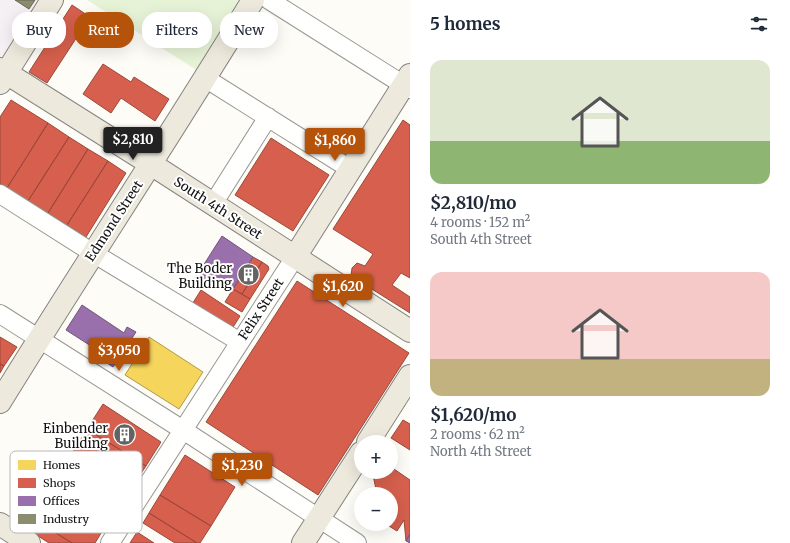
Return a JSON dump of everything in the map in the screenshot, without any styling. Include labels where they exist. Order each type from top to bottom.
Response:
[{"type":"main road","points":[[2,75],[52,0]]},
{"type":"main road","name":"Edmond Street","points":[[0,402],[253,0]]},
{"type":"main road","name":"South 4th Street","points":[[2,75],[151,164],[410,331]]},
{"type":"main road","name":"Felix Street","points":[[294,257],[350,169],[408,83]]},
{"type":"main road","points":[[372,435],[410,376]]},
{"type":"main road","points":[[303,543],[354,464]]},
{"type":"main road","points":[[0,524],[10,531]]},
{"type":"main road","points":[[14,533],[29,543]]},
{"type":"street","points":[[269,0],[408,83]]},
{"type":"street","points":[[204,78],[350,169]]},
{"type":"street","points":[[213,204],[268,117]]},
{"type":"street","points":[[0,194],[93,253],[240,342]]},
{"type":"street","name":"Felix Street","points":[[142,493],[294,257]]},
{"type":"street","points":[[0,314],[357,543]]},
{"type":"street","name":"Felix Street","points":[[110,543],[116,533]]},
{"type":"shaded area","points":[[0,0],[46,0],[38,12],[12,12],[12,48],[15,48],[8,59],[0,60]]},
{"type":"green space","points":[[87,0],[238,0],[233,12],[220,12],[220,32],[212,44],[212,12],[142,12],[142,35],[134,30],[134,12],[106,12]]},
{"type":"green space","points":[[162,48],[211,48],[198,71]]},
{"type":"building: Homes","points":[[149,337],[203,372],[179,409],[125,375]]},
{"type":"building: Shops","points":[[72,5],[82,12],[74,12],[74,42],[47,83],[29,72],[44,48],[66,48],[66,14]]},
{"type":"building: Shops","points":[[103,64],[131,82],[134,77],[169,99],[155,121],[121,98],[111,113],[83,94]]},
{"type":"building: Shops","points":[[11,100],[48,123],[7,188],[0,184],[0,117]]},
{"type":"building: Shops","points":[[403,120],[410,125],[410,278],[401,273],[392,285],[410,297],[410,313],[351,276],[352,268],[357,263],[365,266],[373,254],[333,229]]},
{"type":"building: Shops","points":[[48,123],[69,137],[28,201],[7,188]]},
{"type":"building: Shops","points":[[69,137],[88,149],[48,213],[28,201]]},
{"type":"building: Shops","points":[[271,138],[329,175],[293,231],[235,195]]},
{"type":"building: Shops","points":[[88,149],[108,161],[67,225],[48,213]]},
{"type":"building: Shops","points":[[108,161],[126,173],[86,237],[67,225]]},
{"type":"building: Shops","name":"The Boder Building","points":[[253,257],[262,262],[242,294],[233,289]]},
{"type":"building: Shops","points":[[262,262],[268,266],[269,269],[250,299],[242,294]]},
{"type":"building: Shops","points":[[297,281],[409,353],[356,435],[354,435],[354,439],[318,495],[206,422]]},
{"type":"building: Shops","points":[[233,289],[250,299],[242,312],[225,302]]},
{"type":"building: Shops","points":[[201,290],[240,316],[230,332],[191,306]]},
{"type":"building: Shops","points":[[0,337],[17,347],[4,366],[0,364]]},
{"type":"building: Shops","points":[[0,364],[4,366],[0,373]]},
{"type":"building: Shops","name":"Einbender Building","points":[[103,404],[161,442],[146,466],[142,463],[142,451],[122,451],[87,429]]},
{"type":"building: Shops","points":[[403,420],[410,424],[410,450],[398,442],[398,435],[393,435]]},
{"type":"building: Shops","points":[[87,429],[122,451],[89,451],[78,444]]},
{"type":"building: Shops","points":[[78,444],[89,451],[74,451]]},
{"type":"building: Shops","points":[[185,455],[235,487],[211,526],[160,495]]},
{"type":"building: Shops","points":[[142,463],[146,466],[142,472]]},
{"type":"building: Shops","points":[[398,472],[410,480],[410,534],[406,541],[404,520],[398,529],[398,487],[376,487],[374,479],[398,479]]},
{"type":"building: Shops","points":[[160,495],[211,526],[200,543],[197,543],[149,513]]},
{"type":"building: Shops","points":[[149,513],[197,543],[175,543],[143,523]]},
{"type":"building: Shops","points":[[33,533],[56,533],[72,543],[49,543]]},
{"type":"building: Shops","points":[[56,533],[101,533],[95,543],[72,543]]},
{"type":"building: Shops","points":[[136,533],[139,533],[154,543],[130,543]]},
{"type":"building: Offices","name":"The Boder Building","points":[[222,236],[253,257],[231,292],[210,279],[205,287],[194,280]]},
{"type":"building: Offices","points":[[82,305],[124,333],[127,327],[136,332],[113,367],[89,351],[91,346],[66,330]]},
{"type":"building: Offices","points":[[410,534],[410,543],[406,541]]},
{"type":"building: Industry","points":[[15,0],[35,0],[29,9]]},
{"type":"place","name":"The Boder Building","points":[[248,275]]},
{"type":"place","name":"Einbender Building","points":[[124,435]]}]
